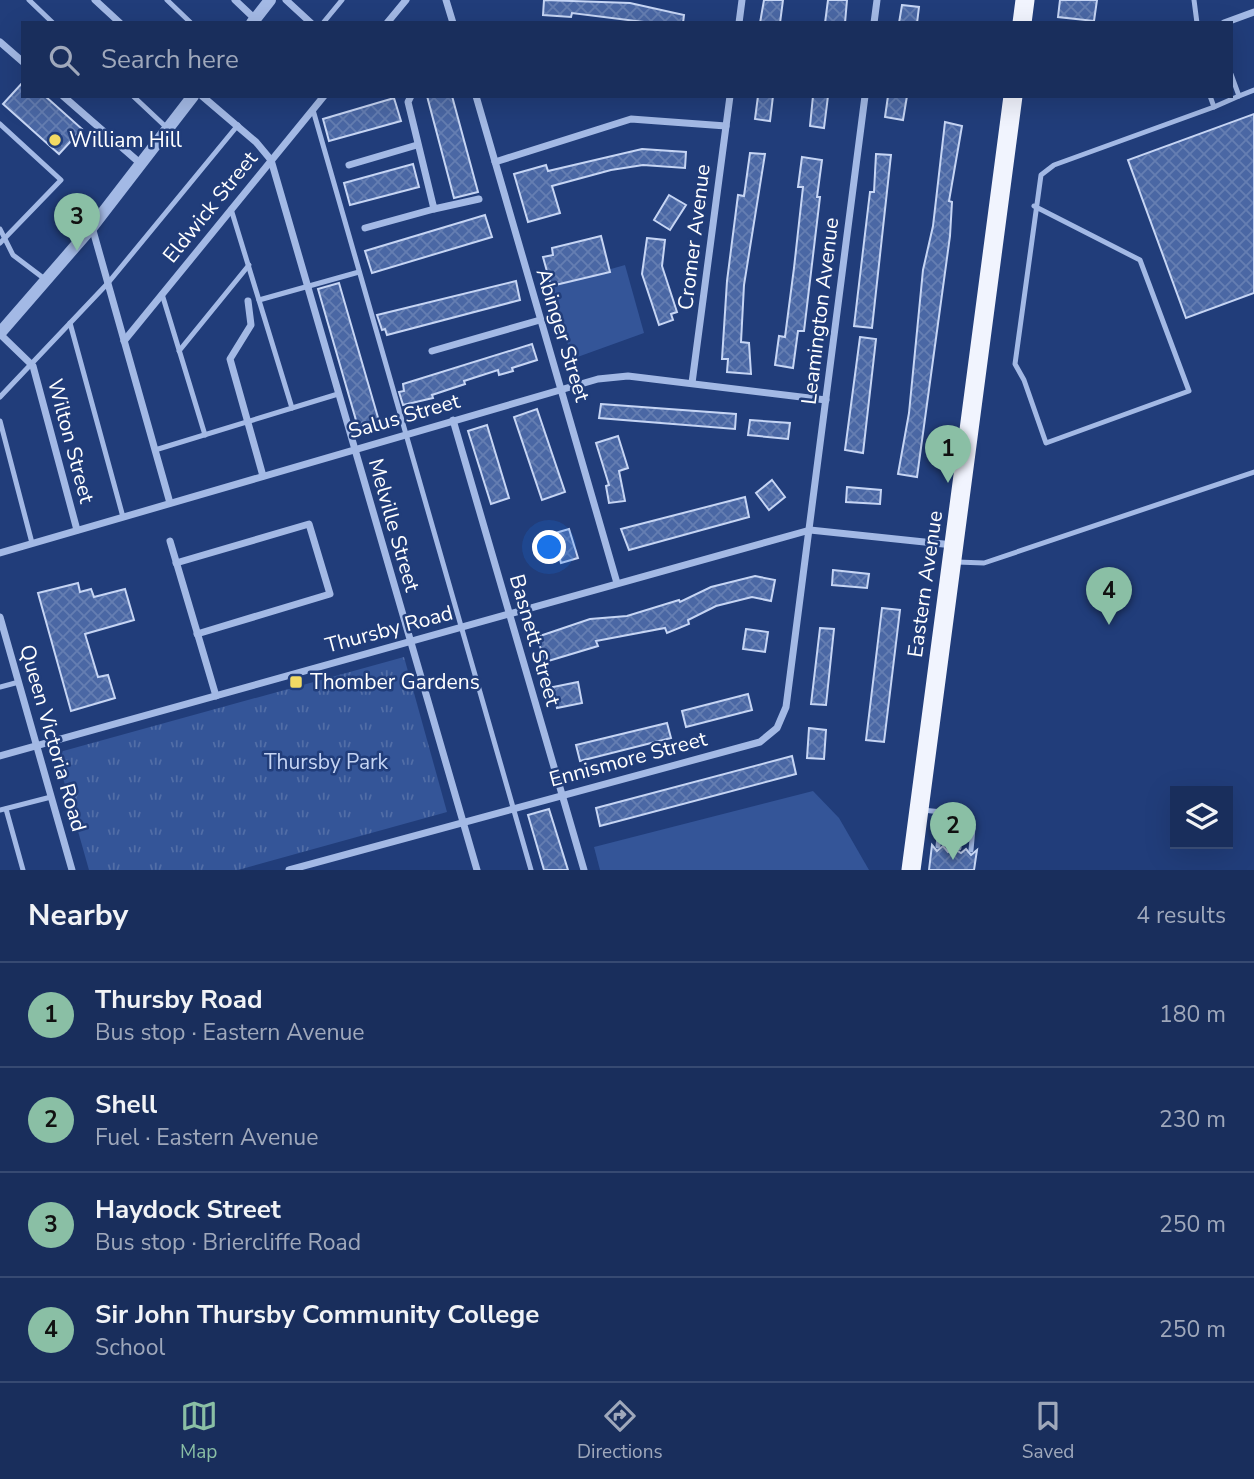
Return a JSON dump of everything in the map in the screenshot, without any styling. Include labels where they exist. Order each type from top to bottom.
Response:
[{"type":"highway","points":[[1022,21],[1025,0]]},
{"type":"highway","name":"Eastern Avenue","points":[[911,870],[1013,98]]},
{"type":"street","points":[[95,0],[118,21]]},
{"type":"street","points":[[235,0],[253,21],[270,0]]},
{"type":"street","points":[[286,0],[309,21]]},
{"type":"street","points":[[389,21],[406,0]]},
{"type":"street","points":[[446,0],[452,21]]},
{"type":"street","points":[[739,21],[742,0]]},
{"type":"street","points":[[874,21],[877,0]]},
{"type":"street","points":[[1229,21],[1254,12]]},
{"type":"street","points":[[0,42],[21,60]]},
{"type":"street","points":[[65,98],[141,164]]},
{"type":"street","points":[[0,334],[92,227],[191,98]]},
{"type":"street","name":"Melville Street","points":[[204,98],[238,125],[271,160],[477,870]]},
{"type":"street","name":"Eldwick Street","points":[[124,341],[322,98]]},
{"type":"street","points":[[410,98],[408,102],[417,145],[434,209]]},
{"type":"street","name":"Abinger Street","points":[[476,98],[617,583]]},
{"type":"street","name":"Cromer Avenue","points":[[692,383],[730,98]]},
{"type":"street","name":"Leamington Avenue","points":[[810,530],[865,98]]},
{"type":"street","points":[[495,162],[631,119],[726,126]]},
{"type":"street","points":[[349,165],[417,145]]},
{"type":"street","points":[[365,228],[479,199]]},
{"type":"street","points":[[92,227],[170,503]]},
{"type":"street","points":[[248,301],[251,325],[230,359],[263,476]]},
{"type":"street","points":[[432,351],[540,320]]},
{"type":"street","name":"Wilton Street","points":[[0,334],[30,364],[77,530]]},
{"type":"street","name":"Salus Street","points":[[0,553],[598,379],[628,376],[826,400]]},
{"type":"street","name":"Basnett Street","points":[[453,420],[584,870]]},
{"type":"street","points":[[176,563],[309,524],[330,594],[197,634]]},
{"type":"street","name":"Thursby Road","points":[[0,757],[810,530],[953,553]]},
{"type":"street","name":"Ennismore Street","points":[[289,870],[760,742],[777,728],[786,707],[810,530]]},
{"type":"street","points":[[170,541],[216,696]]},
{"type":"street","name":"Queen Victoria Road","points":[[0,617],[72,870]]},
{"type":"lane","points":[[29,0],[51,21]]},
{"type":"lane","points":[[167,0],[189,21]]},
{"type":"lane","points":[[325,21],[342,0]]},
{"type":"lane","points":[[1194,0],[1197,21]]},
{"type":"lane","points":[[1233,80],[1239,96]]},
{"type":"lane","points":[[1034,206],[1140,260],[1189,391],[1046,443],[1024,380],[1015,364],[1034,206],[1041,175],[1054,165],[1254,90]]},
{"type":"lane","points":[[134,98],[168,129]]},
{"type":"lane","points":[[1211,98],[1214,107]]},
{"type":"lane","points":[[313,110],[531,870]]},
{"type":"lane","points":[[0,124],[61,180],[2,240]]},
{"type":"lane","points":[[0,397],[108,283],[238,125]]},
{"type":"lane","points":[[231,209],[292,408]]},
{"type":"lane","points":[[0,229],[2,240],[13,255],[46,280]]},
{"type":"lane","points":[[179,351],[248,265]]},
{"type":"lane","points":[[259,300],[359,272]]},
{"type":"lane","points":[[162,295],[205,435]]},
{"type":"lane","points":[[70,323],[123,517]]},
{"type":"lane","points":[[155,450],[338,394]]},
{"type":"lane","points":[[0,421],[32,543]]},
{"type":"lane","points":[[953,553],[984,564],[1254,472]]},
{"type":"lane","points":[[0,688],[19,682]]},
{"type":"lane","points":[[23,870],[3,810],[51,797]]},
{"type":"lane","points":[[919,810],[962,814],[973,828],[971,849]]},
{"type":"lane","points":[[938,846],[942,812]]},
{"type":"lane","points":[[949,847],[952,813]]},
{"type":"lane","points":[[959,848],[962,814]]},
{"type":"green space","points":[[625,265],[644,333],[572,359],[551,286]]},
{"type":"green space","name":"Thursby Park","points":[[404,657],[447,812],[238,870],[89,870],[56,753]]},
{"type":"green space","points":[[813,791],[839,818],[869,870],[600,870],[594,847]]},
{"type":"building","points":[[544,0],[630,3],[684,15],[683,21],[636,21],[572,13],[571,17],[543,15]]},
{"type":"building","points":[[764,0],[783,0],[780,21],[760,21]]},
{"type":"building","points":[[828,0],[847,0],[845,21],[825,21]]},
{"type":"building","points":[[1060,0],[1097,0],[1094,21],[1058,17]]},
{"type":"building","points":[[902,5],[919,7],[917,21],[899,21]]},
{"type":"building","points":[[21,84],[21,98],[47,98],[82,129],[59,154],[3,104]]},
{"type":"building","points":[[394,98],[401,121],[329,141],[323,119]]},
{"type":"building","points":[[428,98],[453,98],[478,192],[454,198]]},
{"type":"building","points":[[758,98],[773,98],[770,121],[755,119]]},
{"type":"building","points":[[813,98],[828,98],[824,128],[810,126]]},
{"type":"building","points":[[888,98],[907,98],[903,120],[885,117]]},
{"type":"building","points":[[1254,114],[1254,293],[1186,318],[1128,160]]},
{"type":"building","points":[[945,122],[962,126],[949,201],[952,202],[950,236],[917,477],[898,474],[909,413],[923,270],[933,226]]},
{"type":"building","points":[[642,149],[686,152],[685,168],[643,165],[611,170],[552,186],[560,213],[528,222],[514,174],[546,165],[548,171]]},
{"type":"building","points":[[750,153],[765,154],[744,285],[741,342],[749,343],[751,374],[727,372],[728,359],[722,359],[727,281],[738,195],[744,196]]},
{"type":"building","points":[[876,154],[891,155],[872,328],[854,326],[870,192],[874,192]]},
{"type":"building","points":[[802,157],[822,160],[804,331],[798,331],[793,368],[775,365],[779,336],[785,337],[794,268],[803,187],[798,187]]},
{"type":"building","points":[[413,164],[419,187],[350,205],[344,183]]},
{"type":"building","points":[[669,195],[686,205],[670,230],[654,220]]},
{"type":"building","points":[[485,215],[492,237],[372,273],[365,251]]},
{"type":"building","points":[[601,236],[610,272],[551,286],[543,257],[553,255],[552,248]]},
{"type":"building","points":[[647,238],[665,240],[662,266],[677,312],[671,314],[673,320],[659,325],[642,274]]},
{"type":"building","points":[[516,281],[520,300],[387,335],[385,329],[382,330],[377,315]]},
{"type":"building","points":[[339,283],[381,428],[360,434],[318,289]]},
{"type":"building","points":[[860,337],[876,339],[863,453],[845,450]]},
{"type":"building","points":[[532,344],[537,360],[512,368],[513,371],[499,375],[498,370],[464,381],[465,384],[432,395],[433,398],[403,405],[399,392],[404,391],[403,384]]},
{"type":"building","points":[[601,404],[736,414],[735,429],[599,418]]},
{"type":"building","points":[[537,409],[565,492],[542,500],[514,417]]},
{"type":"building","points":[[750,420],[790,423],[788,439],[748,435]]},
{"type":"building","points":[[487,425],[509,498],[491,504],[468,431]]},
{"type":"building","points":[[618,436],[628,468],[619,471],[625,501],[609,503],[606,486],[609,485],[596,443]]},
{"type":"building","points":[[772,480],[785,497],[769,510],[756,493]]},
{"type":"building","points":[[847,487],[881,490],[880,504],[846,502]]},
{"type":"building","points":[[745,497],[749,517],[629,550],[621,529]]},
{"type":"building","points":[[569,529],[578,558],[561,563],[552,534]]},
{"type":"building","points":[[833,570],[869,574],[867,588],[832,585]]},
{"type":"building","points":[[755,576],[775,580],[771,601],[752,597],[716,606],[688,620],[689,624],[667,633],[665,628],[596,641],[598,646],[545,662],[537,637],[590,619],[627,616],[679,600],[680,602],[711,587]]},
{"type":"building","points":[[78,583],[80,592],[91,589],[94,597],[125,589],[134,620],[85,634],[98,677],[108,675],[115,698],[71,711],[38,593]]},
{"type":"building","points":[[882,608],[900,610],[884,742],[866,740]]},
{"type":"building","points":[[820,628],[834,629],[826,705],[811,704]]},
{"type":"building","points":[[746,629],[768,632],[765,652],[743,649]]},
{"type":"building","points":[[578,682],[582,703],[557,708],[553,687]]},
{"type":"building","points":[[748,694],[752,710],[686,727],[682,711]]},
{"type":"building","points":[[667,723],[671,738],[580,761],[576,745]]},
{"type":"building","points":[[809,728],[826,730],[824,759],[807,758]]},
{"type":"building","points":[[792,756],[796,774],[600,826],[596,808]]},
{"type":"building","points":[[549,809],[568,870],[544,870],[528,815]]},
{"type":"building","points":[[932,845],[937,851],[943,846],[948,852],[954,849],[961,853],[966,849],[971,855],[977,850],[974,870],[929,870]]},
{"type":"place","name":"William Hill","points":[[55,140]]},
{"type":"place","name":"Haydock Street","points":[[77,251]]},
{"type":"place","name":"Thursby Road","points":[[948,483]]},
{"type":"place","name":"Sir John Thursby Community College","points":[[1109,625]]},
{"type":"place","name":"Thomber Gardens","points":[[296,682]]},
{"type":"place","name":"Shell","points":[[953,860]]}]
